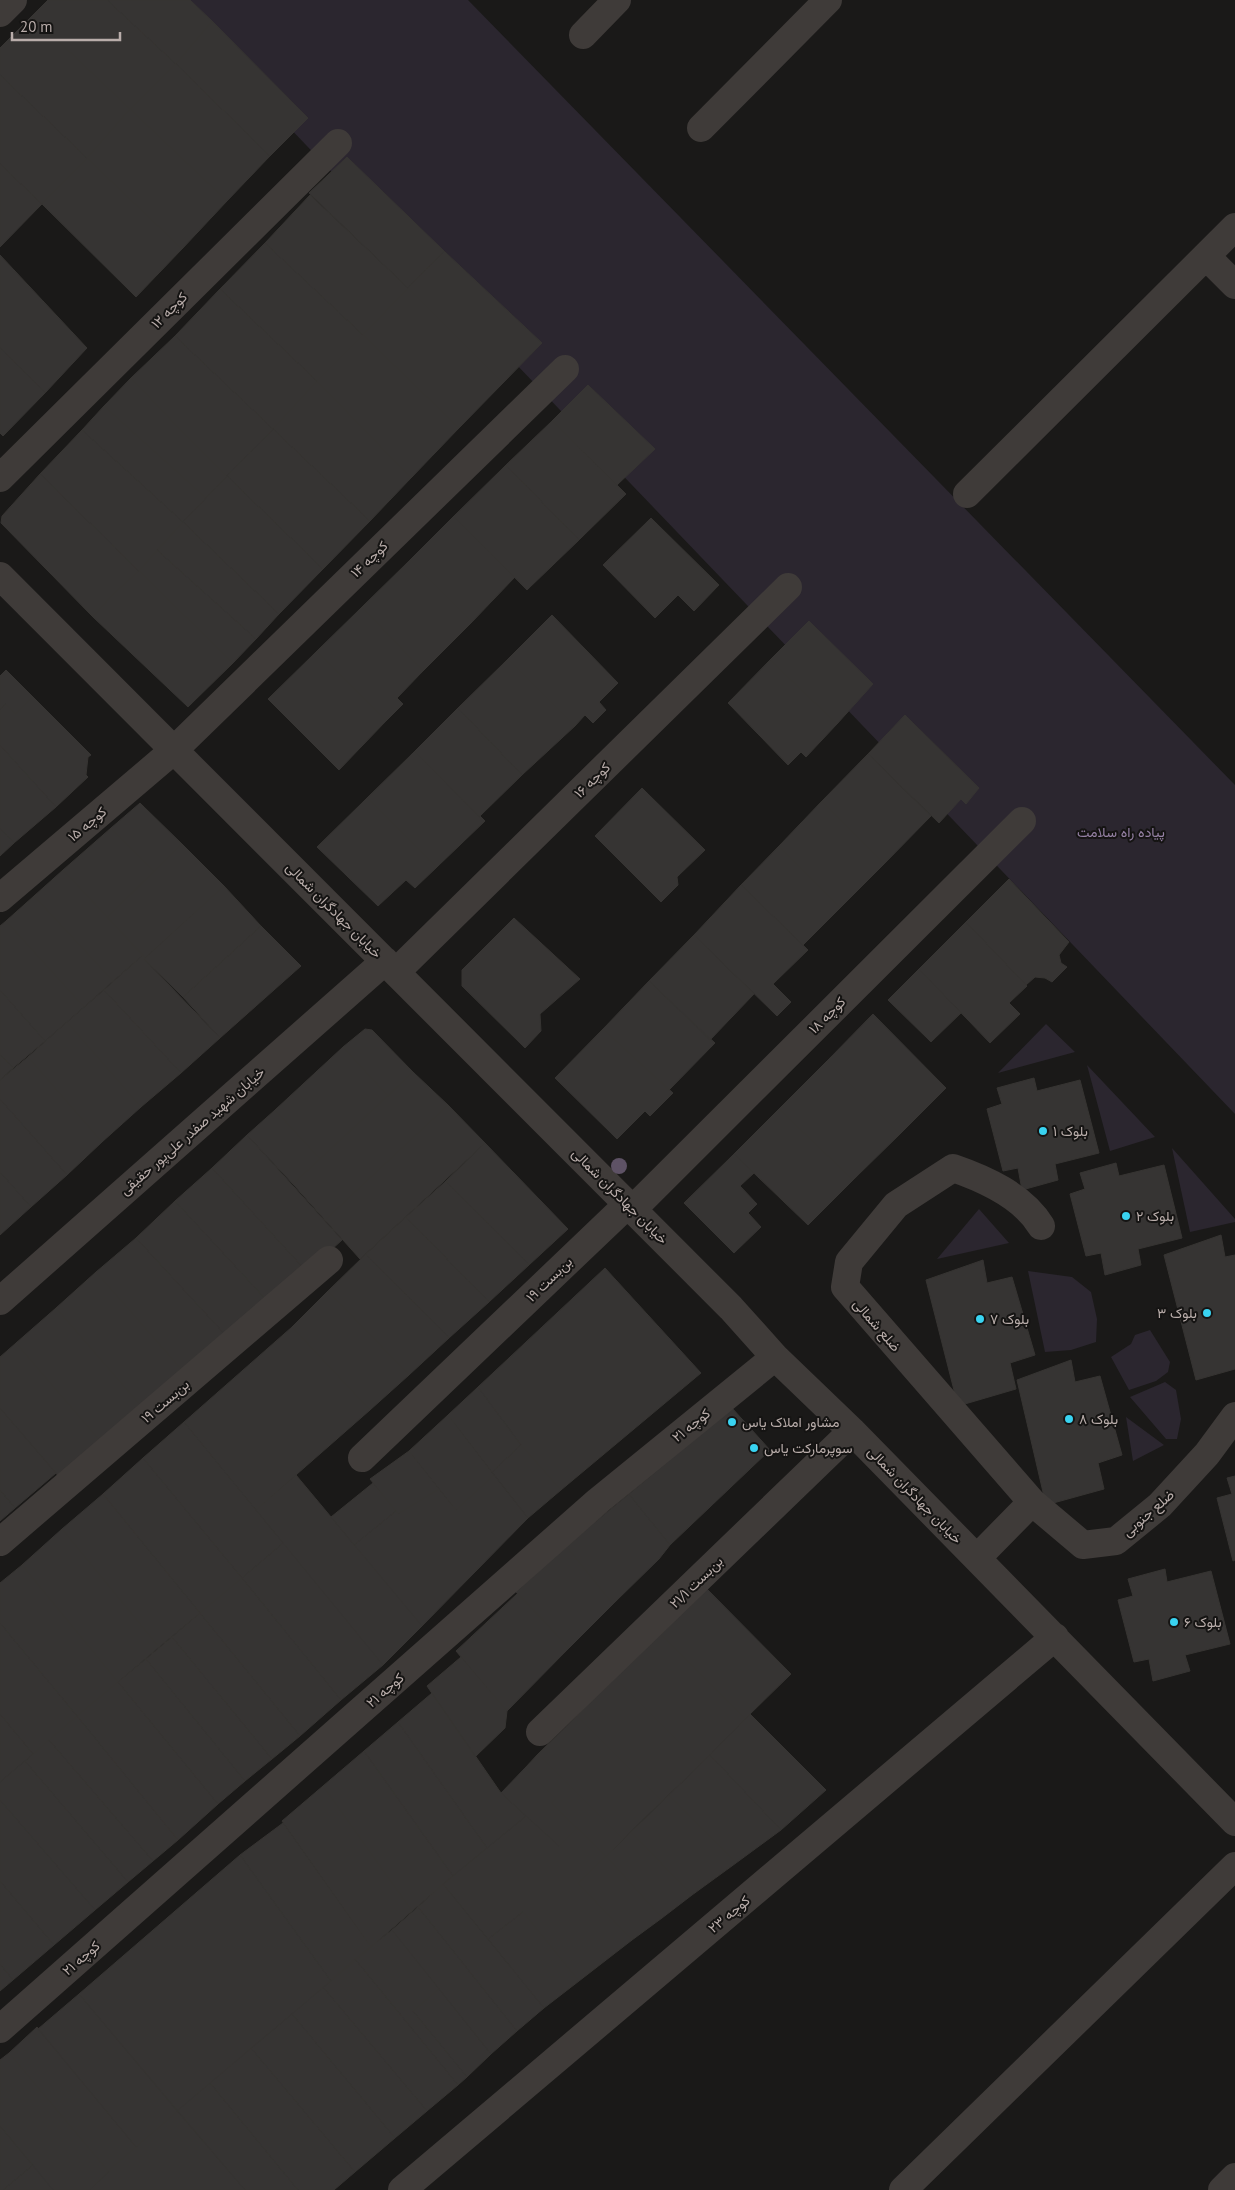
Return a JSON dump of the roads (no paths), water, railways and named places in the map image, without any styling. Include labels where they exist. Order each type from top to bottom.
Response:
[{"type":"street","points":[[0,12],[13,0]]},
{"type":"street","points":[[583,35],[617,0]]},
{"type":"street","points":[[701,128],[828,0]]},
{"type":"street","name":"کوچه ۱۲","points":[[0,478],[338,143]]},
{"type":"street","points":[[967,494],[1235,227]]},
{"type":"street","points":[[1206,256],[1235,285]]},
{"type":"street","name":"کوچه ۱۴","points":[[174,750],[565,369]]},
{"type":"street","name":"خیابان جهادگران شمالی","points":[[0,576],[630,1206],[731,1308],[775,1357],[852,1431],[1235,1822]]},
{"type":"street","name":"کوچه ۱۶","points":[[390,967],[788,587]]},
{"type":"street","name":"کوچه ۱۵","points":[[0,898],[174,750]]},
{"type":"street","name":"کوچه ۱۸","points":[[630,1206],[1022,822]]},
{"type":"street","name":"خیابان شهید صفدر علی‌پور حقیقی","points":[[0,1301],[390,967]]},
{"type":"street","name":"ضلع شمالی","points":[[1032,1502],[845,1287],[849,1262],[896,1205],[953,1168],[986,1180],[1033,1213],[1041,1226]]},
{"type":"street","name":"بن‌بست ۱۹","points":[[362,1458],[630,1206]]},
{"type":"street","name":"بن‌بست ۱۹","points":[[0,1542],[329,1260]]},
{"type":"street","name":"کوچه ۲۱","points":[[0,2029],[591,1507],[775,1357]]},
{"type":"street","name":"ضلع جنوبی","points":[[1032,1502],[1083,1546],[1116,1541],[1160,1505],[1207,1454],[1235,1416]]},
{"type":"street","name":"بن‌بست ۲۱/۱","points":[[540,1732],[852,1431]]},
{"type":"street","points":[[977,1558],[1032,1502]]},
{"type":"street","name":"کوچه ۲۳","points":[[402,2190],[1055,1637]]},
{"type":"street","points":[[903,2190],[1235,1866]]},
{"type":"street","points":[[1222,2190],[1235,2177]]},
{"type":"place","name":"بلوک ۱","points":[[1043,1131]]},
{"type":"place","name":"بلوک ۲","points":[[1126,1216]]},
{"type":"place","name":"بلوک ۳","points":[[1207,1313]]},
{"type":"place","name":"بلوک ۷","points":[[980,1319]]},
{"type":"place","name":"بلوک ۸","points":[[1069,1419]]},
{"type":"place","name":"مشاور املاک یاس","points":[[732,1422]]},
{"type":"place","name":"سوپرمارکت یاس","points":[[754,1448]]},
{"type":"place","name":"بلوک ۶","points":[[1174,1622]]},
{"type":"park label","name":"پیاده راه سلامت","points":[[1121,832]]}]
